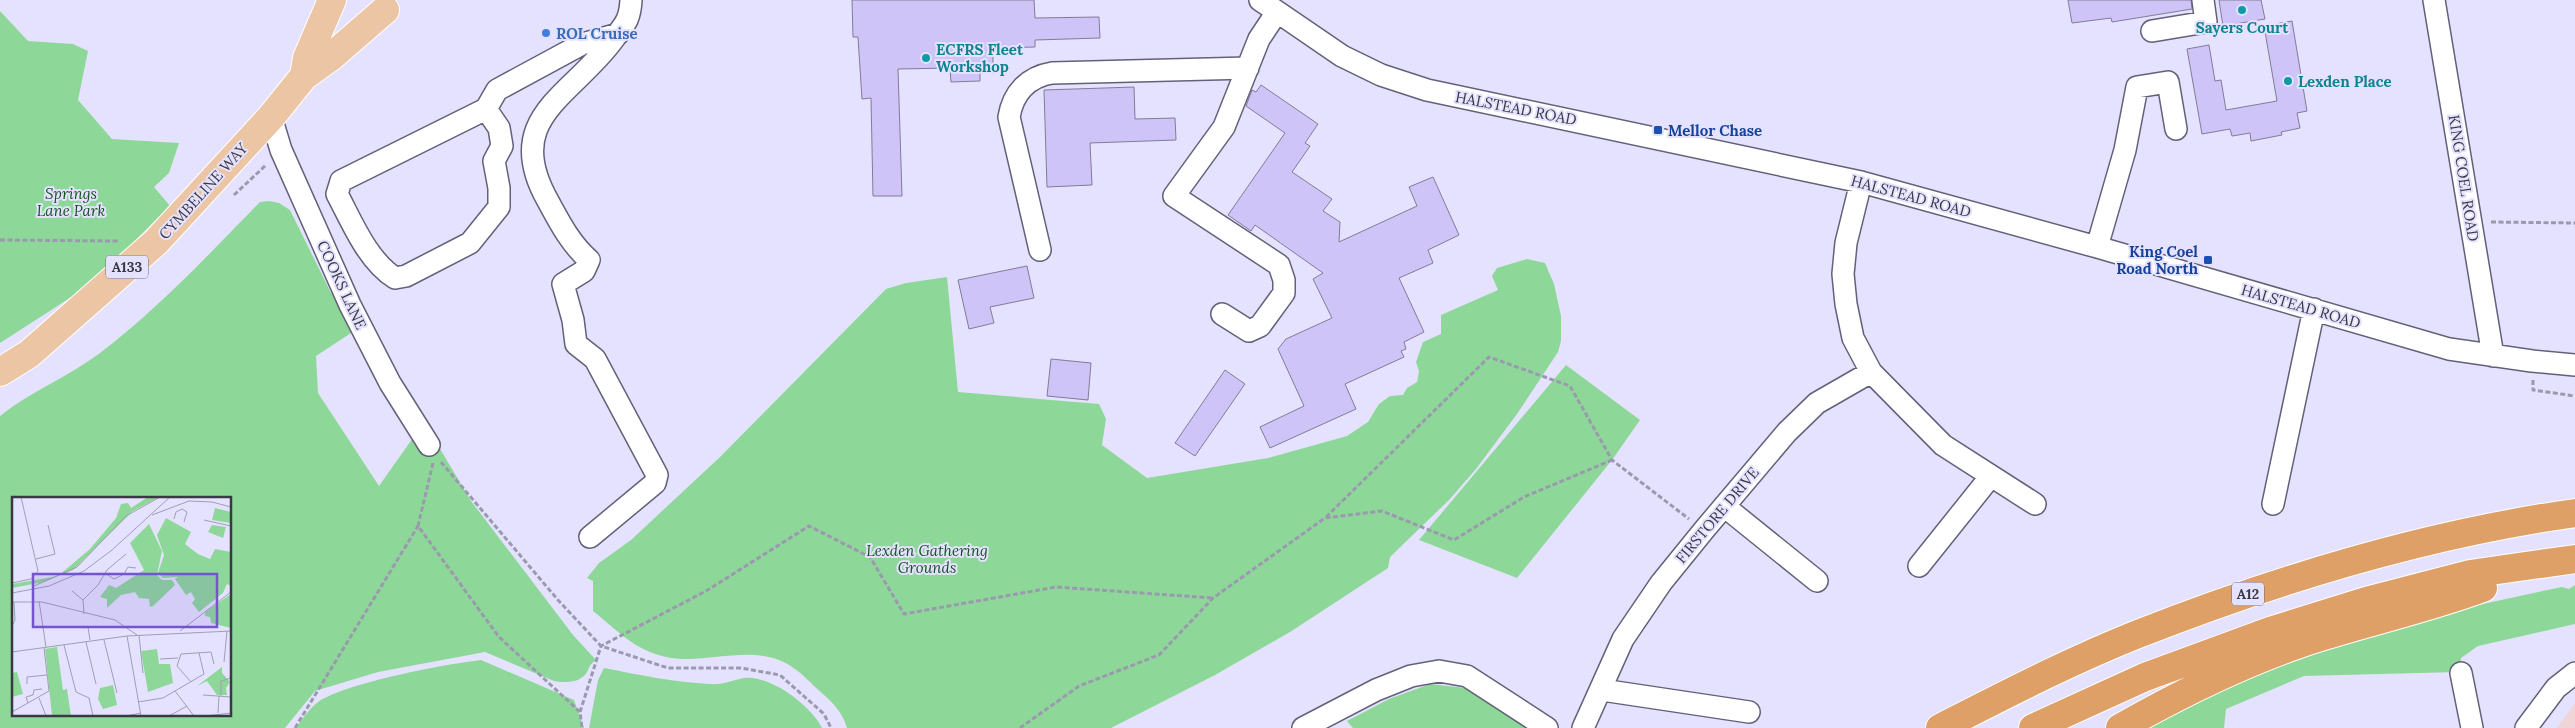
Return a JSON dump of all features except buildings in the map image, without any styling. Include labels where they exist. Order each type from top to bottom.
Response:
[{"type":"highway","name":"A12","points":[[1940,728],[2035,680],[2137,635],[2251,593],[2444,537],[2524,520],[2575,513]]},
{"type":"highway","points":[[2033,728],[2145,677],[2282,627],[2366,601],[2470,574],[2566,560]]},
{"type":"highway","points":[[2120,728],[2166,702],[2259,660],[2301,644],[2472,593],[2566,560]]},
{"type":"main road","name":"CYMBELINE WAY","points":[[304,76],[307,58],[332,0]]},
{"type":"main road","points":[[342,0],[359,10],[393,5]]},
{"type":"main road","name":"CYMBELINE WAY","points":[[0,372],[29,354],[156,242],[271,117],[304,76],[332,56],[393,5]]},
{"type":"street","points":[[590,537],[655,483],[657,475],[595,358],[576,344],[573,320],[564,284],[584,271],[589,260],[573,246],[536,180],[532,154],[533,139],[538,124],[553,103],[606,50],[630,18],[631,0]]},
{"type":"street","points":[[2152,31],[2206,22],[2202,0]]},
{"type":"street","name":"KING COEL ROAD","points":[[2434,0],[2493,356]]},
{"type":"street","points":[[1222,314],[1249,331],[1260,326],[1284,293],[1284,280],[1279,265],[1174,196],[1224,127],[1259,39],[1269,6]]},
{"type":"street","name":"HALSTEAD ROAD","points":[[1269,6],[1342,56],[1382,76],[1427,90],[1861,182],[2097,246],[2449,349],[2575,365]]},
{"type":"street","points":[[486,109],[499,128],[502,146],[494,161],[499,188],[499,207],[470,243],[406,276],[395,278],[384,272],[361,239],[337,194],[341,181],[486,109],[497,90],[582,44],[618,34]]},
{"type":"street","points":[[1040,250],[1009,117],[1014,100],[1027,83],[1039,76],[1052,74],[1248,68]]},
{"type":"street","points":[[2097,246],[2125,150],[2137,87],[2168,82],[2176,129]]},
{"type":"street","name":"COOKS LANE","points":[[271,117],[281,150],[350,305],[390,383],[430,445]]},
{"type":"street","points":[[1861,182],[1846,243],[1843,274],[1846,304],[1853,338],[1871,372],[1943,445],[2035,504]]},
{"type":"street","points":[[2273,504],[2314,309]]},
{"type":"street","name":"FIRSTORE DRIVE","points":[[1583,728],[1602,690],[1623,640],[1660,583],[1787,432],[1817,403],[1871,372]]},
{"type":"street","points":[[1919,566],[1991,476]]},
{"type":"street","points":[[1724,506],[1817,581]]},
{"type":"street","points":[[1303,728],[1376,690],[1411,676],[1440,671],[1467,676],[1547,728]]},
{"type":"street","points":[[2461,673],[2472,728]]},
{"type":"street","points":[[2526,728],[2549,696],[2575,673]]},
{"type":"street","points":[[1602,690],[1749,712]]},
{"type":"path","points":[[2471,221],[2575,223]]},
{"type":"path","points":[[0,240],[156,242]]},
{"type":"path","points":[[1020,728],[1079,686],[1159,655],[1213,598],[1325,518],[1489,357],[1570,386],[1612,460],[1704,530]]},
{"type":"path","points":[[2533,390],[2575,396]]},
{"type":"path","points":[[295,728],[418,526],[435,456],[558,600],[602,646],[668,668],[741,668],[780,676],[824,714],[831,728]]},
{"type":"path","points":[[1325,518],[1382,511],[1454,540],[1524,497],[1612,460]]},
{"type":"path","points":[[418,526],[499,637],[580,712]]},
{"type":"path","points":[[582,728],[580,712],[602,646],[706,591],[809,526],[870,557],[904,614],[1056,586],[1213,598]]},
{"type":"shaded area","points":[[2575,703],[2575,728],[2557,728]]},
{"type":"green space","name":"Springs Lane Park","points":[[0,11],[28,41],[73,44],[88,51],[78,100],[112,139],[179,143],[169,173],[154,187],[170,206],[90,285],[0,343]]},
{"type":"green space","points":[[260,202],[279,203],[290,210],[330,291],[354,331],[316,356],[318,393],[379,486],[415,435],[436,442],[471,501],[573,635],[596,660],[591,664],[584,676],[568,682],[554,681],[485,652],[378,672],[315,691],[285,728],[0,728],[0,416],[24,399],[88,362],[142,318],[183,280]]},
{"type":"green space","name":"Lexden Gathering Grounds","points":[[1527,259],[1545,263],[1554,284],[1561,316],[1561,341],[1558,352],[1517,414],[1476,469],[1449,500],[1390,557],[1388,568],[1290,632],[1215,675],[1111,728],[847,728],[842,716],[830,701],[798,671],[780,661],[765,656],[749,655],[699,659],[666,657],[644,650],[593,611],[593,581],[587,578],[599,563],[631,540],[720,457],[886,289],[906,283],[947,277],[958,392],[1099,404],[1106,419],[1102,445],[1147,478],[1268,458],[1347,436],[1368,422],[1379,404],[1390,396],[1403,395],[1407,388],[1417,382],[1419,371],[1416,362],[1423,342],[1441,334],[1441,315],[1498,290],[1492,276],[1497,268]]},
{"type":"green space","points":[[1566,365],[1640,420],[1612,460],[1517,578],[1419,540]]},
{"type":"green space","points":[[2575,585],[2575,624],[2478,646],[2461,658],[2460,669],[2457,672],[2304,676],[2226,709],[2224,728],[2130,728],[2254,674],[2358,637],[2503,599],[2562,587],[2569,589]]},
{"type":"green space","points":[[481,660],[574,700],[584,728],[296,728],[318,702],[350,688],[397,675]]},
{"type":"green space","points":[[604,668],[697,683],[719,684],[744,678],[766,681],[800,702],[817,719],[822,728],[589,728],[598,680]]},
{"type":"green space","points":[[1430,684],[1466,688],[1526,728],[1353,728],[1347,721],[1389,699]]},
{"type":"place","name":"Sayers Court","points":[[2242,10]]},
{"type":"place","name":"ROL Cruise","points":[[546,33]]},
{"type":"place","name":"ECFRS Fleet Workshop","points":[[926,58]]},
{"type":"place","name":"Lexden Place","points":[[2288,81]]},
{"type":"place","name":"Mellor Chase","points":[[1658,130]]},
{"type":"place","name":"King Coel Road North","points":[[2208,260]]}]
